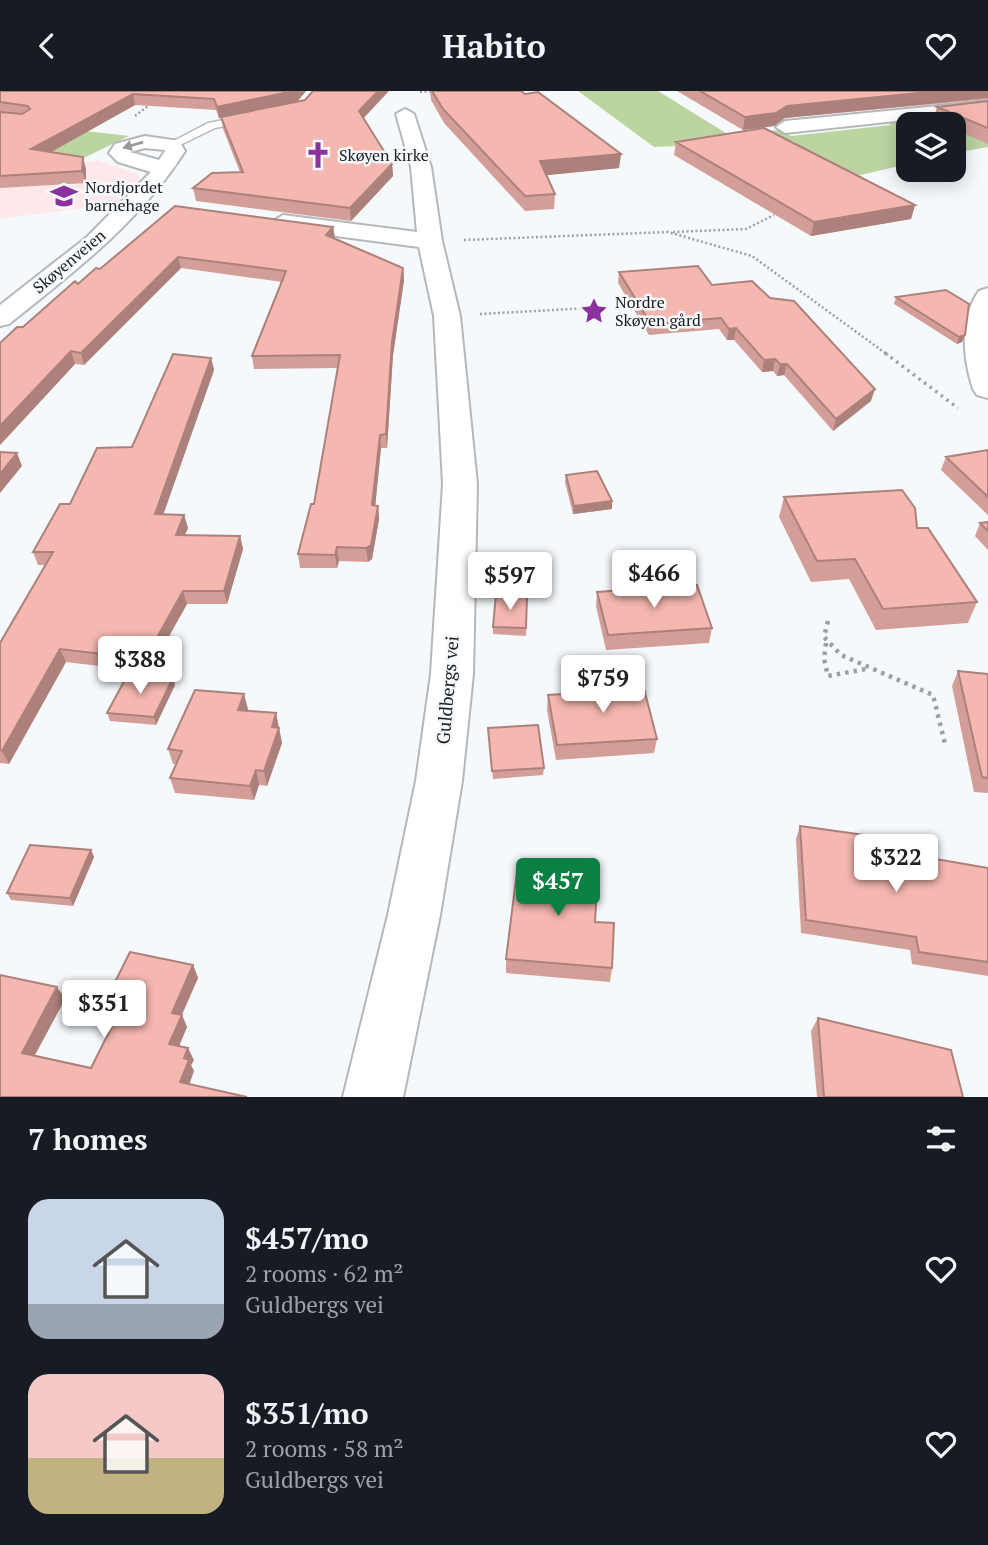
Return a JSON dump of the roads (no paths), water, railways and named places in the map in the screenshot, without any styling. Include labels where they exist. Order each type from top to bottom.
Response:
[{"type":"street","points":[[785,127],[988,106]]},
{"type":"street","name":"Guldbergs vei","points":[[373,1097],[429,835],[452,674],[460,484],[447,316],[430,241],[421,167],[405,114]]},
{"type":"street","name":"Skøyenveien","points":[[0,318],[139,203],[168,156]]},
{"type":"street","points":[[139,203],[167,207]]},
{"type":"street","points":[[264,219],[430,241]]},
{"type":"street","points":[[988,296],[981,312],[979,365],[988,389]]},
{"type":"lane","points":[[168,156],[212,125],[265,115]]},
{"type":"place","name":"Skøyen kirke","points":[[318,155]]},
{"type":"place","name":"Nordjordet barnehage","points":[[64,196]]},
{"type":"place","name":"Nordre Skøyen gård","points":[[594,311]]}]
